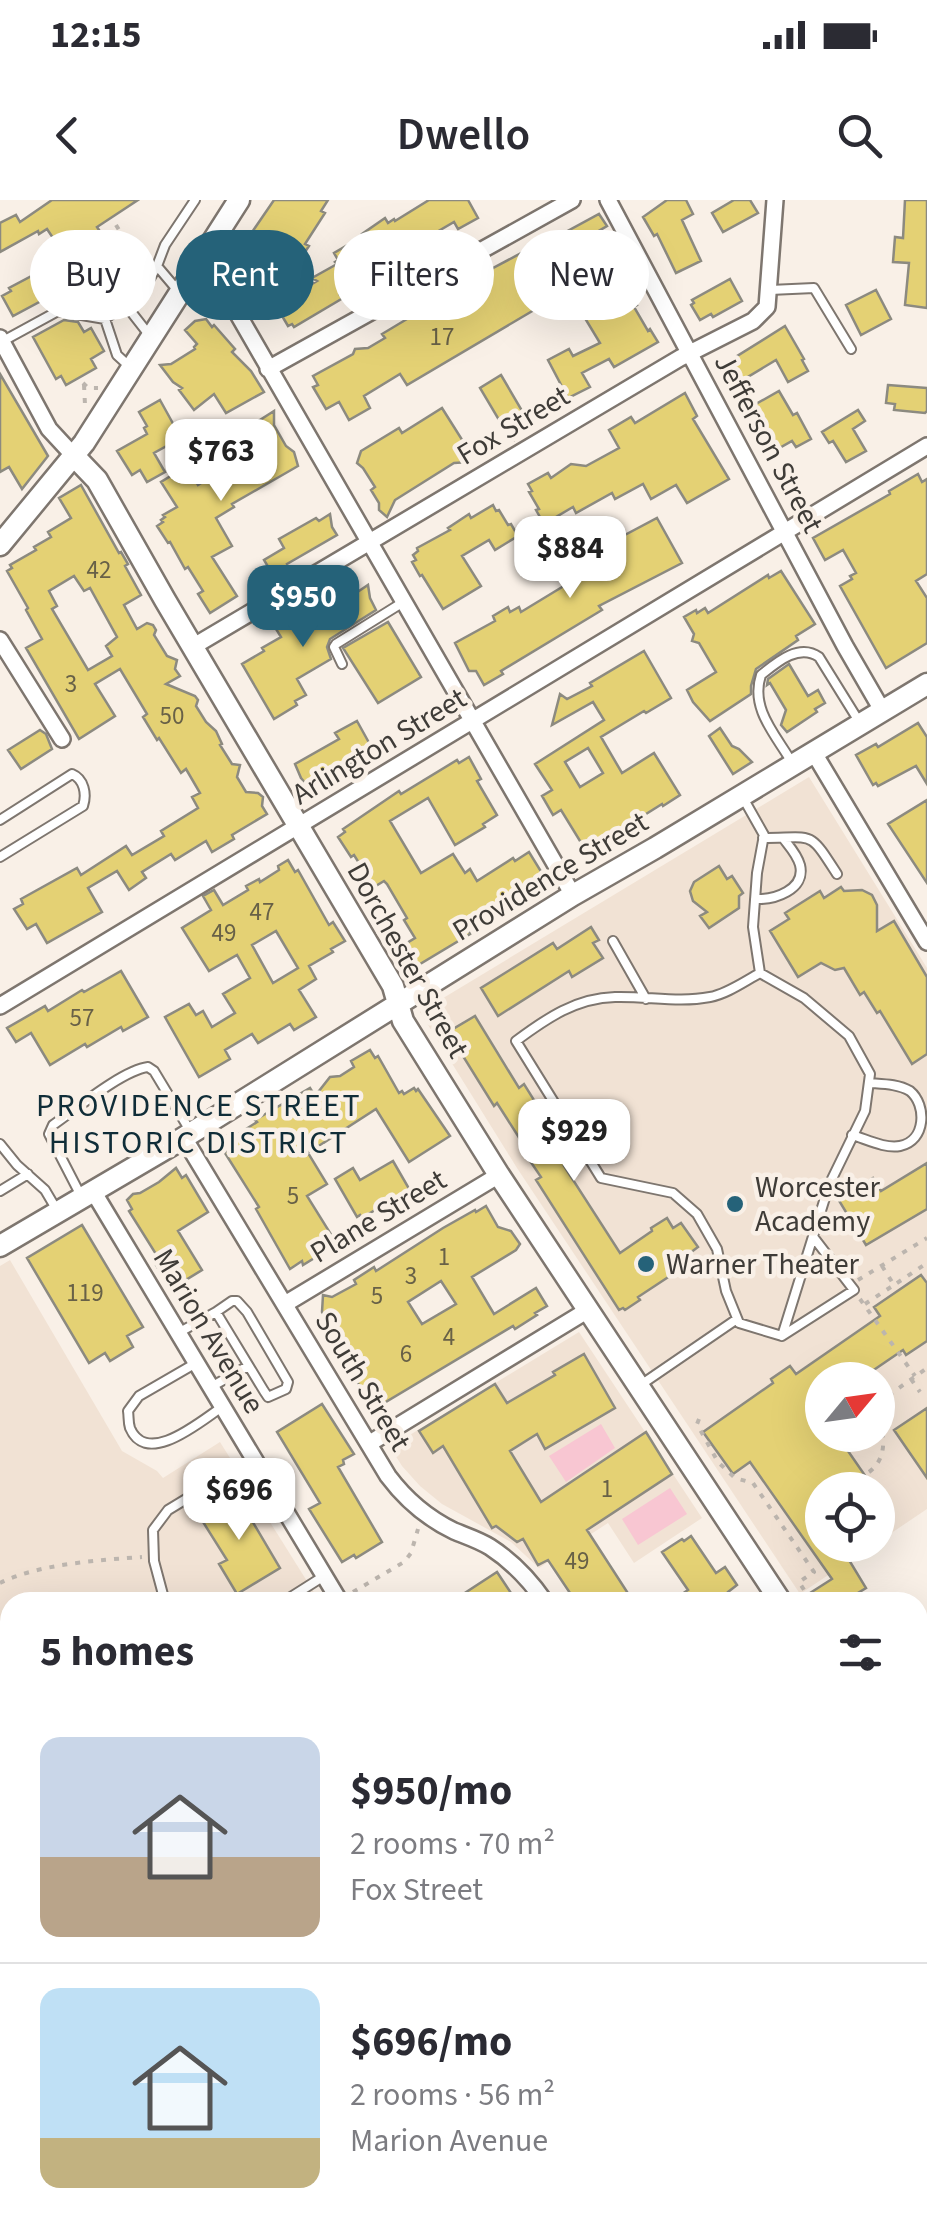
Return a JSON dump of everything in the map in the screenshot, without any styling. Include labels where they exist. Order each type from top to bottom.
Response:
[{"type":"street","points":[[221,230],[240,200]]},
{"type":"street","points":[[268,369],[572,200]]},
{"type":"street","name":"Jefferson Street","points":[[608,200],[882,710]]},
{"type":"street","points":[[770,290],[774,200]]},
{"type":"street","name":"Fox Street","points":[[194,646],[691,352],[754,320],[767,307],[770,290]]},
{"type":"street","points":[[2,538],[74,456],[176,300]]},
{"type":"street","points":[[240,320],[573,894]]},
{"type":"street","name":"Dorchester Street","points":[[1,339],[50,429],[97,480],[392,986],[402,1020],[638,1386],[784,1592]]},
{"type":"street","name":"Arlington Street","points":[[0,1006],[927,446]]},
{"type":"street","points":[[0,640],[62,739]]},
{"type":"street","name":"Providence Street","points":[[0,1246],[188,1135],[573,894],[927,684]]},
{"type":"street","points":[[814,753],[927,942]]},
{"type":"street","name":"South Street","points":[[188,1135],[388,1476],[402,1494],[431,1518],[506,1558],[538,1592]]},
{"type":"street","name":"Plane Street","points":[[285,1304],[499,1175]]},
{"type":"street","name":"Marion Avenue","points":[[88,1194],[178,1333],[324,1576],[339,1592]]},
{"type":"street","points":[[370,1443],[588,1310]]},
{"type":"lane","points":[[156,269],[166,245],[196,200]]},
{"type":"lane","points":[[158,266],[176,289]]},
{"type":"lane","points":[[770,290],[814,288],[851,349]]},
{"type":"lane","points":[[1,339],[40,320]]},
{"type":"lane","points":[[106,320],[118,356],[132,369]]},
{"type":"lane","points":[[138,320],[152,338]]},
{"type":"lane","points":[[342,664],[334,648],[336,644],[405,601]]},
{"type":"lane","points":[[794,765],[760,710],[757,698],[760,675],[794,653],[812,652],[826,666],[861,724]]},
{"type":"lane","points":[[0,820],[72,774],[78,776],[83,786],[83,806],[0,857]]},
{"type":"lane","points":[[742,796],[763,838],[753,926],[760,973]]},
{"type":"lane","points":[[763,838],[815,840],[836,874]]},
{"type":"lane","points":[[755,899],[777,898],[798,880],[801,868],[794,851],[782,838]]},
{"type":"lane","points":[[614,941],[646,999]]},
{"type":"lane","points":[[760,973],[714,997],[614,997],[577,1004],[548,1018],[516,1041],[601,1178],[672,1193],[697,1214],[718,1249],[726,1291],[739,1323],[782,1336]]},
{"type":"lane","points":[[760,973],[804,998],[849,1036],[870,1074],[865,1111],[829,1185],[782,1336]]},
{"type":"lane","points":[[88,1194],[49,1134],[53,1125],[140,1067],[148,1066],[154,1071],[188,1135]]},
{"type":"lane","points":[[852,1135],[903,1146],[920,1132],[925,1120],[924,1107],[909,1090],[870,1083]]},
{"type":"lane","points":[[0,1144],[45,1190],[58,1212]]},
{"type":"lane","points":[[0,1191],[28,1174]]},
{"type":"lane","points":[[782,1336],[852,1288],[814,1238]]},
{"type":"lane","points":[[178,1333],[232,1302],[237,1301],[288,1382],[286,1389],[268,1397],[216,1312]]},
{"type":"lane","points":[[638,1386],[737,1320]]},
{"type":"lane","points":[[196,1363],[140,1396],[128,1411],[130,1428],[142,1441],[173,1440],[222,1407]]},
{"type":"lane","points":[[211,1387],[248,1366]]},
{"type":"lane","points":[[163,1592],[153,1530],[168,1510],[224,1476]]},
{"type":"lane","points":[[299,1592],[324,1576]]},
{"type":"path","points":[[116,225],[127,243],[158,266]]},
{"type":"path","points":[[88,410],[83,384],[103,388]]},
{"type":"path","points":[[920,1392],[852,1288],[927,1238]]},
{"type":"path","points":[[864,1304],[924,1265],[927,1270]]},
{"type":"path","points":[[882,1266],[894,1284]]},
{"type":"path","points":[[895,1392],[927,1368]]},
{"type":"path","points":[[699,1418],[697,1424],[718,1462],[735,1478],[753,1483],[814,1572],[799,1582],[805,1592]]},
{"type":"path","points":[[869,1472],[875,1469],[884,1452]]},
{"type":"path","points":[[356,1592],[404,1562],[411,1553],[418,1527]]},
{"type":"path","points":[[0,1582],[24,1572],[154,1556]]},
{"type":"shaded area","name":"Worcester Academy","points":[[809,777],[927,968],[927,1509],[895,1531],[895,1472],[805,1472],[805,1562],[848,1562],[799,1592],[517,1168],[420,1012]]},
{"type":"shaded area","points":[[10,1260],[122,1451],[163,1478],[220,1442],[314,1592],[0,1592],[0,1266]]},
{"type":"shaded area","points":[[579,1332],[702,1518],[634,1563],[608,1523],[539,1568],[511,1542],[442,1504],[420,1486],[390,1447]]},
{"type":"shaded area","points":[[601,1424],[615,1448],[566,1482],[549,1456]]},
{"type":"shaded area","points":[[670,1488],[687,1514],[638,1545],[622,1519]]},
{"type":"building","points":[[52,200],[138,200],[97,227],[99,230],[30,230],[30,235],[0,252],[0,223],[16,215],[20,222]]},
{"type":"building","points":[[274,200],[328,200],[314,230],[253,230]]},
{"type":"building","points":[[429,200],[468,200],[478,218],[458,229],[454,222],[440,230],[368,230],[385,218],[388,223]]},
{"type":"building","points":[[667,200],[686,200],[693,214],[682,220],[701,261],[676,273],[657,234],[654,236],[643,217]]},
{"type":"building","points":[[734,200],[750,200],[758,213],[723,232],[712,213]]},
{"type":"building","points":[[905,200],[927,200],[927,308],[905,305],[909,263],[893,262],[895,237],[903,238]]},
{"type":"building","points":[[599,214],[607,226],[600,230],[569,230]]},
{"type":"building","points":[[514,257],[514,320],[517,320],[407,385],[400,374],[364,396],[370,408],[349,420],[339,402],[326,409],[313,387],[318,385],[313,376],[353,354],[355,349],[368,348],[385,338],[382,334],[405,320],[494,320],[494,267]]},
{"type":"building","points":[[334,266],[334,303],[314,315],[317,281],[314,277]]},
{"type":"building","points":[[30,277],[30,307],[13,316],[2,296],[11,291],[9,288]]},
{"type":"building","points":[[730,279],[742,301],[700,320],[692,300]]},
{"type":"building","points":[[876,290],[891,319],[861,335],[846,305]]},
{"type":"building","points":[[64,320],[78,322],[84,332],[91,328],[104,351],[91,359],[96,368],[66,385],[61,376],[56,379],[33,337]]},
{"type":"building","points":[[207,320],[214,325],[264,392],[226,413],[214,394],[194,410],[179,390],[182,388],[160,365],[171,364],[195,349],[197,344],[185,330],[195,321]]},
{"type":"building","points":[[284,320],[306,320],[294,327]]},
{"type":"building","points":[[586,320],[642,320],[658,342],[614,367],[609,359],[582,373],[590,387],[568,398],[548,360],[569,349],[573,356],[600,343]]},
{"type":"building","points":[[785,326],[808,371],[788,382],[776,360],[731,387],[721,370],[728,366],[726,363]]},
{"type":"building","points":[[0,374],[48,456],[22,489],[9,467],[0,472]]},
{"type":"building","points":[[501,375],[528,421],[519,426],[514,439],[480,388]]},
{"type":"building","points":[[888,385],[927,388],[927,411],[894,410],[895,404],[886,403]]},
{"type":"building","points":[[779,391],[811,439],[796,447],[792,441],[774,451],[768,450],[747,409]]},
{"type":"building","points":[[685,393],[697,416],[693,419],[729,479],[687,503],[676,485],[651,499],[643,484],[615,499],[612,493],[576,513],[573,507],[544,524],[528,484],[548,473],[551,478],[571,464],[586,466],[619,448],[609,430],[631,417],[635,423]]},
{"type":"building","points":[[160,400],[181,438],[154,453],[165,472],[147,482],[140,470],[132,475],[117,451],[147,434],[139,412]]},
{"type":"building","points":[[442,408],[466,446],[462,448],[471,462],[454,463],[395,500],[387,517],[379,510],[371,490],[375,487],[357,463],[361,451],[399,428],[402,433]]},
{"type":"building","points":[[858,410],[865,421],[853,429],[866,451],[846,462],[822,432]]},
{"type":"building","points":[[274,411],[274,425],[294,452],[298,466],[232,504],[234,507],[216,518],[232,546],[212,557],[237,596],[210,613],[198,594],[203,591],[157,526],[163,522],[163,515],[177,507],[161,482],[187,466],[198,485],[233,462],[222,444]]},
{"type":"building","points":[[918,474],[922,482],[927,479],[927,574],[916,581],[927,598],[927,643],[886,668],[840,586],[856,573],[843,550],[825,560],[813,538]]},
{"type":"building","points":[[81,485],[128,564],[125,566],[141,595],[124,605],[137,629],[147,623],[153,625],[154,635],[167,656],[177,660],[175,669],[180,676],[166,684],[195,696],[196,706],[216,731],[232,764],[240,765],[237,777],[246,792],[263,797],[262,806],[267,814],[212,852],[206,841],[175,860],[171,854],[142,872],[146,878],[129,890],[117,871],[88,888],[102,912],[47,943],[36,924],[27,929],[14,909],[23,904],[21,899],[77,868],[81,875],[126,846],[132,855],[164,836],[161,831],[198,808],[192,797],[200,793],[186,769],[181,773],[157,740],[143,717],[147,714],[120,669],[95,684],[115,716],[79,739],[26,648],[42,639],[7,571],[51,537],[48,532],[71,518],[59,498]],"holes":[[[74,576],[84,591],[90,588],[117,637],[106,646],[112,656],[88,670],[52,609],[57,606],[49,591]]]},
{"type":"building","points":[[493,505],[518,536],[495,550],[489,540],[462,556],[481,586],[443,609],[412,562],[416,560],[413,555],[417,548],[469,514],[471,518]]},
{"type":"building","points":[[330,514],[337,535],[273,575],[264,560],[284,548],[279,539]]},
{"type":"building","points":[[657,518],[682,563],[599,606],[602,610],[484,685],[476,671],[469,671],[455,643],[495,621],[493,616],[508,607],[510,612],[519,607],[521,612],[572,581],[571,578],[603,559],[599,545]]},
{"type":"building","points":[[541,527],[554,551],[534,562],[521,539]]},
{"type":"building","points":[[781,571],[815,624],[756,669],[751,694],[710,721],[687,690],[716,672],[699,643],[692,641],[694,634],[684,617],[705,608],[708,613],[768,575],[769,578]]},
{"type":"building","points":[[368,585],[376,610],[330,639],[327,647],[331,659],[297,679],[306,695],[274,719],[242,664],[281,637],[276,629],[296,617],[300,623],[354,589],[356,593]]},
{"type":"building","points":[[388,622],[421,677],[378,703],[343,648]]},
{"type":"building","points":[[644,651],[671,698],[601,737],[622,773],[654,753],[680,795],[611,836],[605,842],[605,855],[596,849],[588,854],[561,810],[553,815],[542,796],[552,790],[535,764],[604,720],[593,702],[552,725],[560,694],[567,699],[592,686],[590,683]],"holes":[[[588,748],[603,773],[580,787],[565,762]]]},
{"type":"building","points":[[789,664],[808,696],[818,690],[825,703],[787,732],[781,725],[786,710],[770,683],[767,685],[768,679]]},
{"type":"building","points":[[357,721],[373,750],[317,782],[315,779],[306,784],[295,764],[339,739],[335,733]]},
{"type":"building","points":[[918,723],[927,737],[927,784],[916,766],[873,785],[856,755]]},
{"type":"building","points":[[720,728],[732,746],[752,762],[733,774],[709,736]]},
{"type":"building","points":[[40,730],[52,749],[21,769],[8,750]]},
{"type":"building","points":[[469,757],[481,779],[477,781],[497,815],[483,824],[485,827],[455,845],[428,798],[390,821],[421,873],[453,854],[465,873],[470,869],[477,881],[529,852],[550,886],[536,895],[533,890],[518,899],[513,897],[466,927],[470,934],[410,970],[397,949],[415,938],[404,920],[407,918],[387,884],[384,881],[374,887],[338,837],[345,832],[343,829],[399,791],[401,794],[457,760],[459,763]]},
{"type":"building","points":[[927,800],[927,883],[888,824]]},
{"type":"building","points":[[288,860],[295,872],[298,870],[329,925],[333,922],[345,941],[309,966],[316,979],[299,990],[316,1017],[294,1030],[290,1024],[258,1043],[252,1034],[225,1050],[230,1059],[199,1077],[165,1017],[189,1004],[196,1015],[203,1011],[212,1027],[235,1013],[223,994],[250,978],[237,955],[209,971],[182,928],[211,910],[203,896],[214,890],[223,905],[248,890],[246,886],[279,870],[278,866]],"holes":[[[276,931],[298,968],[273,983],[252,945]]]},
{"type":"building","points":[[719,866],[727,879],[732,876],[743,893],[739,896],[739,908],[709,928],[700,916],[707,912],[693,901],[690,891],[694,882]]},
{"type":"building","points":[[841,887],[844,891],[862,890],[872,895],[877,905],[877,931],[894,921],[927,977],[927,1054],[912,1064],[880,1011],[877,1013],[864,992],[860,995],[844,968],[835,970],[821,963],[798,977],[770,931],[789,919],[785,913],[820,891],[824,898]]},
{"type":"building","points":[[591,927],[599,940],[593,943],[603,958],[572,977],[569,971],[498,1016],[481,988],[553,943],[557,949]]},
{"type":"building","points":[[121,971],[148,1017],[123,1031],[121,1027],[50,1065],[31,1033],[16,1042],[7,1028],[45,1006],[48,1011]]},
{"type":"building","points":[[475,1016],[519,1088],[524,1084],[572,1161],[564,1166],[620,1253],[667,1218],[673,1228],[681,1223],[698,1247],[690,1253],[696,1262],[638,1297],[640,1300],[625,1310],[619,1310],[536,1180],[541,1177],[522,1149],[525,1147],[448,1032]]},
{"type":"building","points":[[370,1050],[375,1058],[378,1056],[399,1093],[418,1089],[450,1136],[409,1162],[376,1109],[308,1153],[327,1184],[307,1196],[337,1244],[290,1269],[256,1209],[259,1207],[225,1153],[229,1150],[219,1135],[235,1136],[310,1088],[315,1096],[330,1077],[354,1067],[351,1061]]},
{"type":"building","points":[[393,1161],[415,1199],[393,1211],[388,1202],[362,1218],[357,1217],[335,1179],[353,1168],[360,1180]]},
{"type":"building","points":[[927,1163],[927,1209],[866,1245],[838,1199],[873,1178],[881,1191]]},
{"type":"building","points":[[176,1168],[182,1178],[186,1175],[208,1212],[178,1231],[202,1270],[171,1289],[156,1265],[161,1262],[129,1211],[132,1209],[127,1200]]},
{"type":"building","points":[[486,1206],[498,1227],[511,1231],[520,1244],[472,1277],[494,1314],[536,1288],[547,1306],[515,1329],[513,1326],[374,1409],[339,1353],[345,1349],[322,1312],[323,1295],[332,1297],[356,1284],[354,1280],[374,1267],[376,1271]],"holes":[[[441,1281],[456,1304],[422,1324],[408,1302]]]},
{"type":"building","points":[[82,1225],[143,1327],[127,1336],[133,1347],[110,1361],[105,1353],[89,1363],[27,1258]]},
{"type":"building","points":[[921,1275],[927,1283],[927,1341],[906,1355],[903,1350],[885,1362],[813,1362],[880,1316],[874,1307]]},
{"type":"building","points":[[584,1354],[615,1408],[545,1449],[537,1434],[510,1451],[541,1502],[646,1432],[672,1474],[587,1530],[627,1592],[569,1592],[548,1560],[538,1565],[523,1539],[517,1542],[496,1526],[492,1528],[443,1446],[433,1453],[419,1431],[495,1384],[507,1403],[555,1375],[553,1372]]},
{"type":"building","points":[[790,1366],[796,1374],[805,1368],[805,1452],[849,1452],[863,1472],[805,1472],[805,1540],[750,1462],[733,1474],[703,1432],[773,1383],[771,1379]]},
{"type":"building","points":[[322,1404],[354,1454],[338,1467],[382,1542],[342,1562],[309,1509],[320,1503],[277,1432]]},
{"type":"building","points":[[927,1408],[927,1478],[895,1431]]},
{"type":"building","points":[[235,1492],[280,1568],[236,1592],[219,1564],[227,1560],[198,1514]]},
{"type":"building","points":[[691,1536],[716,1573],[725,1567],[737,1585],[728,1592],[685,1592],[688,1590],[662,1552]]},
{"type":"building","points":[[820,1562],[850,1562],[866,1588],[859,1592],[812,1592],[832,1579]]},
{"type":"building","points":[[497,1572],[510,1592],[466,1592]]},
{"type":"place","name":"Worcester Academy","points":[[735,1204]]},
{"type":"place","name":"Warner Theater","points":[[646,1264]]},
{"type":"district","name":"PROVIDENCE STREET HISTORIC DISTRICT","points":[[199,1124]]}]
